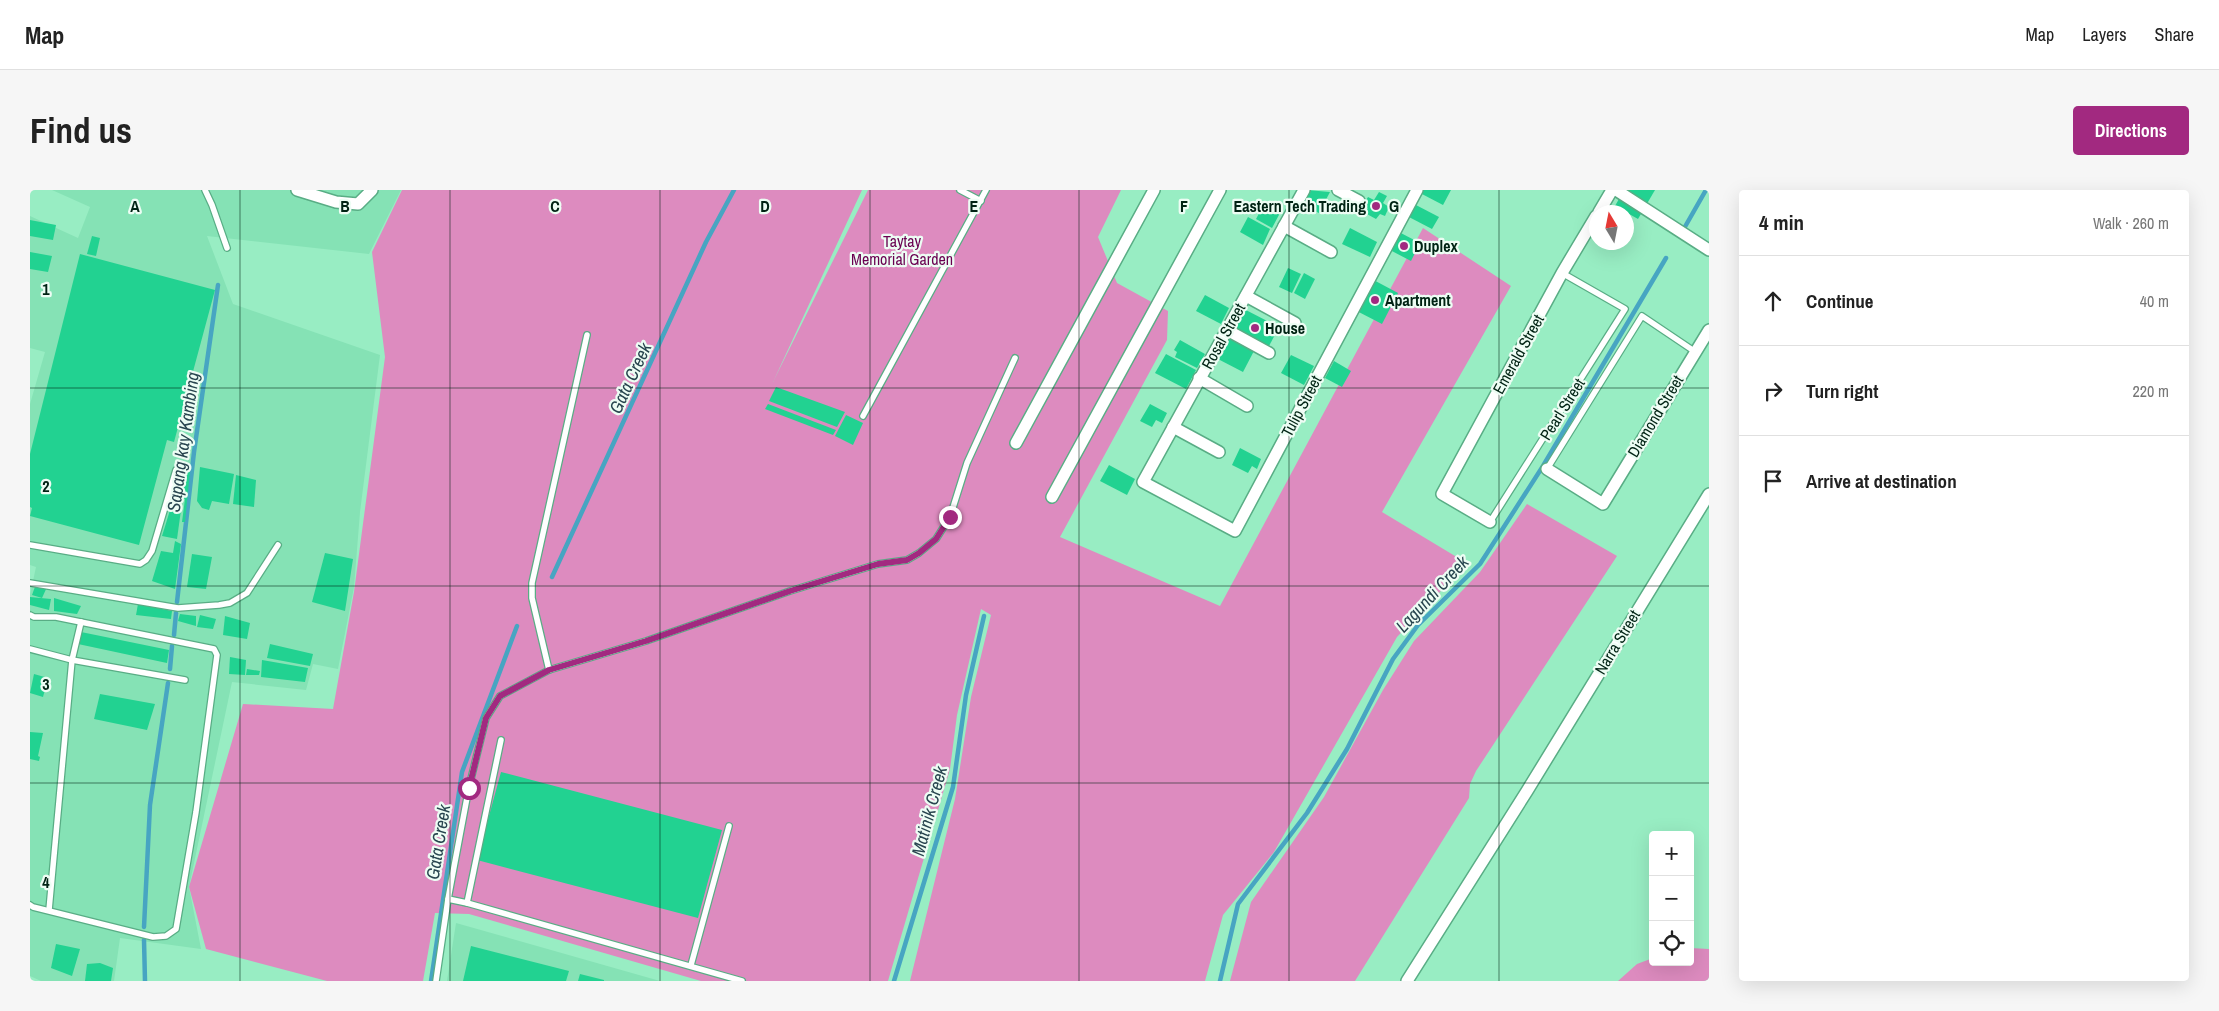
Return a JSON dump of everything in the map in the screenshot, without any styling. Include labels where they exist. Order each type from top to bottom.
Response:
[{"type":"street","points":[[297,190],[336,202],[358,204],[372,190]]},
{"type":"street","points":[[1016,443],[1154,190]]},
{"type":"street","points":[[1052,496],[1220,190]]},
{"type":"street","name":"Rosal Street","points":[[1143,482],[1304,190]]},
{"type":"street","points":[[1338,190],[1359,201]]},
{"type":"street","name":"Tulip Street","points":[[1143,482],[1235,531],[1417,190]]},
{"type":"street","points":[[1603,205],[1612,190]]},
{"type":"street","points":[[1616,190],[1709,250]]},
{"type":"street","points":[[1284,226],[1331,252]]},
{"type":"street","name":"Emerald Street","points":[[1442,494],[1562,273],[1589,228]]},
{"type":"street","points":[[1246,296],[1295,323]]},
{"type":"street","points":[[1227,330],[1269,353]]},
{"type":"street","name":"Diamond Street","points":[[1547,469],[1603,504],[1694,351],[1709,330]]},
{"type":"street","points":[[1200,378],[1247,406]]},
{"type":"street","points":[[1174,427],[1219,452]]},
{"type":"street","name":"Pearl Street","points":[[1442,494],[1490,522]]},
{"type":"street","name":"Narra Street","points":[[1407,981],[1527,791],[1709,494]]},
{"type":"lane","points":[[204,190],[212,205],[228,248]]},
{"type":"lane","points":[[960,190],[981,201]]},
{"type":"lane","points":[[863,416],[986,190]]},
{"type":"lane","name":"Pearl Street","points":[[1490,522],[1625,309],[1562,273]]},
{"type":"lane","points":[[1547,469],[1642,316],[1694,351]]},
{"type":"lane","points":[[549,670],[532,598],[532,583],[587,335]]},
{"type":"lane","points":[[436,981],[448,899],[469,788],[486,718],[500,696],[549,670],[646,641],[790,591],[878,564],[907,560],[919,553],[936,539],[950,517],[967,463],[1015,358]]},
{"type":"lane","points":[[30,545],[140,564],[152,552],[176,470]]},
{"type":"lane","points":[[30,583],[178,608],[219,605],[230,603],[247,593],[278,545]]},
{"type":"lane","points":[[30,904],[153,937],[166,936],[176,929],[196,812],[217,663],[217,655],[214,649],[56,617],[31,618]]},
{"type":"lane","points":[[49,910],[72,660],[81,622]]},
{"type":"lane","points":[[30,649],[72,660],[185,680]]},
{"type":"lane","points":[[467,902],[501,740]]},
{"type":"lane","points":[[691,965],[729,826]]},
{"type":"lane","points":[[448,899],[467,902],[742,981]]},
{"type":"shaded area","points":[[52,190],[401,190],[369,254],[207,236],[233,304],[380,355],[360,512],[354,587],[338,669],[313,664],[306,690],[232,682],[189,887],[201,949],[120,938],[114,981],[41,981],[30,976],[30,595],[36,567],[30,565],[30,404],[45,352],[30,348],[30,216],[78,238],[90,207]]},
{"type":"shaded area","points":[[456,923],[660,981],[447,981]]},
{"type":"green space","name":"Taytay Memorial Garden","points":[[402,190],[862,190],[773,382],[868,190],[1121,190],[1098,237],[1117,283],[1168,311],[1167,340],[1060,537],[1220,606],[1423,228],[1511,286],[1382,512],[1460,559],[1440,592],[1397,637],[1274,852],[1223,915],[1205,981],[910,981],[955,799],[971,697],[991,615],[981,609],[957,715],[950,769],[888,981],[701,981],[469,914],[435,913],[423,981],[327,981],[206,949],[189,887],[243,704],[333,709],[354,592],[385,357],[372,252]]},
{"type":"green space","points":[[1527,504],[1617,556],[1476,771],[1470,784],[1469,798],[1355,981],[1230,981],[1251,902],[1324,797],[1383,690],[1414,641],[1480,572]]},
{"type":"green space","points":[[1694,948],[1709,949],[1709,981],[1618,981],[1637,964],[1649,960],[1649,966],[1694,966]]},
{"type":"building","points":[[1307,190],[1330,192],[1319,213],[1300,204]]},
{"type":"building","points":[[1422,190],[1451,190],[1443,205],[1420,193]]},
{"type":"building","points":[[1624,190],[1655,190],[1638,219],[1634,217],[1634,205],[1616,205]]},
{"type":"building","name":"Eastern Tech Trading","points":[[1379,192],[1387,196],[1383,203],[1389,207],[1385,216],[1380,214],[1376,219],[1365,213],[1368,208],[1363,205],[1368,197],[1374,200]]},
{"type":"building","points":[[1264,204],[1280,213],[1272,228],[1256,219]]},
{"type":"building","points":[[1414,204],[1439,217],[1432,229],[1407,216]]},
{"type":"building","points":[[1248,217],[1270,229],[1263,245],[1240,232]]},
{"type":"building","points":[[30,220],[56,225],[53,240],[30,236]]},
{"type":"building","points":[[1350,228],[1377,242],[1370,257],[1342,244]]},
{"type":"building","name":"Duplex","points":[[1397,231],[1420,243],[1411,261],[1388,249]]},
{"type":"building","points":[[92,236],[100,238],[96,256],[87,254]]},
{"type":"building","points":[[30,252],[52,256],[48,272],[30,269]]},
{"type":"building","points":[[80,254],[215,290],[174,442],[167,440],[139,545],[30,516],[32,508],[30,507],[30,454]]},
{"type":"building","name":"House","points":[[1288,268],[1301,274],[1292,293],[1279,287]]},
{"type":"building","name":"House","points":[[1304,273],[1315,279],[1305,299],[1294,293]]},
{"type":"building","name":"Apartment","points":[[1368,277],[1398,293],[1382,324],[1351,308]]},
{"type":"building","name":"House","points":[[1205,295],[1229,308],[1221,324],[1196,311]]},
{"type":"building","name":"House","points":[[1242,308],[1279,327],[1268,348],[1231,329]]},
{"type":"building","name":"House","points":[[1228,335],[1255,349],[1243,372],[1216,358]]},
{"type":"building","points":[[1180,340],[1205,354],[1197,368],[1175,357],[1177,352],[1174,350]]},
{"type":"building","points":[[1166,354],[1196,370],[1186,389],[1155,373]]},
{"type":"building","name":"House","points":[[1291,355],[1314,366],[1304,385],[1281,373]]},
{"type":"building","name":"House","points":[[1334,361],[1351,371],[1342,387],[1325,378]]},
{"type":"building","points":[[776,387],[845,412],[837,427],[769,401]]},
{"type":"building","points":[[768,404],[836,430],[833,435],[765,409]]},
{"type":"building","points":[[1150,404],[1167,413],[1162,423],[1156,420],[1152,427],[1140,421]]},
{"type":"building","points":[[846,415],[863,423],[853,445],[835,436]]},
{"type":"building","points":[[1240,448],[1261,459],[1257,469],[1252,466],[1248,473],[1232,465]]},
{"type":"building","points":[[1109,465],[1135,479],[1127,495],[1100,481]]},
{"type":"building","points":[[178,466],[190,472],[185,522],[182,522],[185,499],[173,493]]},
{"type":"building","points":[[200,467],[234,474],[229,504],[212,501],[209,510],[202,508],[197,501]]},
{"type":"building","points":[[236,475],[256,480],[254,507],[233,504]]},
{"type":"building","points":[[171,507],[181,510],[177,539],[162,536]]},
{"type":"building","points":[[175,541],[181,544],[175,589],[152,581],[161,551],[173,553]]},
{"type":"building","points":[[325,553],[353,559],[345,611],[312,602]]},
{"type":"building","points":[[192,554],[212,557],[206,589],[187,587]]},
{"type":"building","points":[[36,584],[47,587],[42,598],[32,595]]},
{"type":"building","points":[[30,597],[51,599],[49,610],[30,605]]},
{"type":"building","points":[[54,598],[81,606],[77,614],[54,611]]},
{"type":"building","points":[[138,604],[172,611],[171,619],[136,615]]},
{"type":"building","points":[[180,614],[196,616],[196,626],[178,621]]},
{"type":"building","points":[[200,615],[216,619],[213,629],[197,627]]},
{"type":"building","points":[[225,616],[250,623],[247,639],[223,635]]},
{"type":"building","points":[[81,632],[169,650],[167,663],[78,644]]},
{"type":"building","points":[[270,644],[313,654],[310,666],[267,658]]},
{"type":"building","points":[[230,657],[246,660],[245,675],[229,674]]},
{"type":"building","points":[[262,660],[308,668],[305,682],[261,677]]},
{"type":"building","points":[[247,669],[260,671],[259,675],[246,675]]},
{"type":"building","points":[[34,674],[48,678],[43,697],[30,693]]},
{"type":"building","points":[[100,694],[155,704],[147,730],[94,719]]},
{"type":"building","points":[[30,732],[43,733],[38,756],[40,757],[39,761],[30,759]]},
{"type":"building","points":[[501,772],[722,830],[698,918],[477,860]]},
{"type":"building","points":[[56,944],[80,949],[72,976],[51,968]]},
{"type":"building","points":[[471,946],[569,971],[566,981],[463,981]]},
{"type":"building","points":[[100,963],[113,968],[111,981],[85,981],[87,964]]},
{"type":"building","points":[[580,974],[604,980],[604,981],[578,981]]},
{"type":"waterway","name":"Gata Creek","points":[[552,577],[706,242],[734,190]]},
{"type":"waterway","name":"Lagundi Creek","points":[[1682,232],[1706,190]]},
{"type":"waterway","name":"Lagundi Creek","points":[[1220,981],[1238,904],[1307,813],[1347,749],[1393,659],[1418,625],[1480,564],[1543,466],[1666,258]]},
{"type":"waterway","name":"Sapang kay Kambing","points":[[177,602],[194,452],[218,285]]},
{"type":"waterway","name":"Sapang kay Kambing","points":[[174,635],[176,613]]},
{"type":"waterway","name":"Matinik Creek","points":[[894,981],[953,787],[966,695],[984,616]]},
{"type":"waterway","name":"Gata Creek","points":[[431,981],[462,772],[517,626]]},
{"type":"waterway","name":"Sapang kay Kambing","points":[[170,669],[172,646]]},
{"type":"waterway","name":"Sapang kay Kambing","points":[[144,927],[150,805],[168,683]]},
{"type":"waterway","name":"Sapang kay Kambing","points":[[144,940],[145,981]]},
{"type":"place","name":"Eastern Tech Trading","points":[[1376,206]]},
{"type":"place","name":"Duplex","points":[[1404,246]]},
{"type":"place","name":"Apartment","points":[[1375,300]]},
{"type":"place","name":"House","points":[[1255,328]]},
{"type":"route","points":[[469,788],[486,718],[500,696],[549,670],[646,641],[790,591],[878,564],[907,560],[936,539],[950,517]]}]
